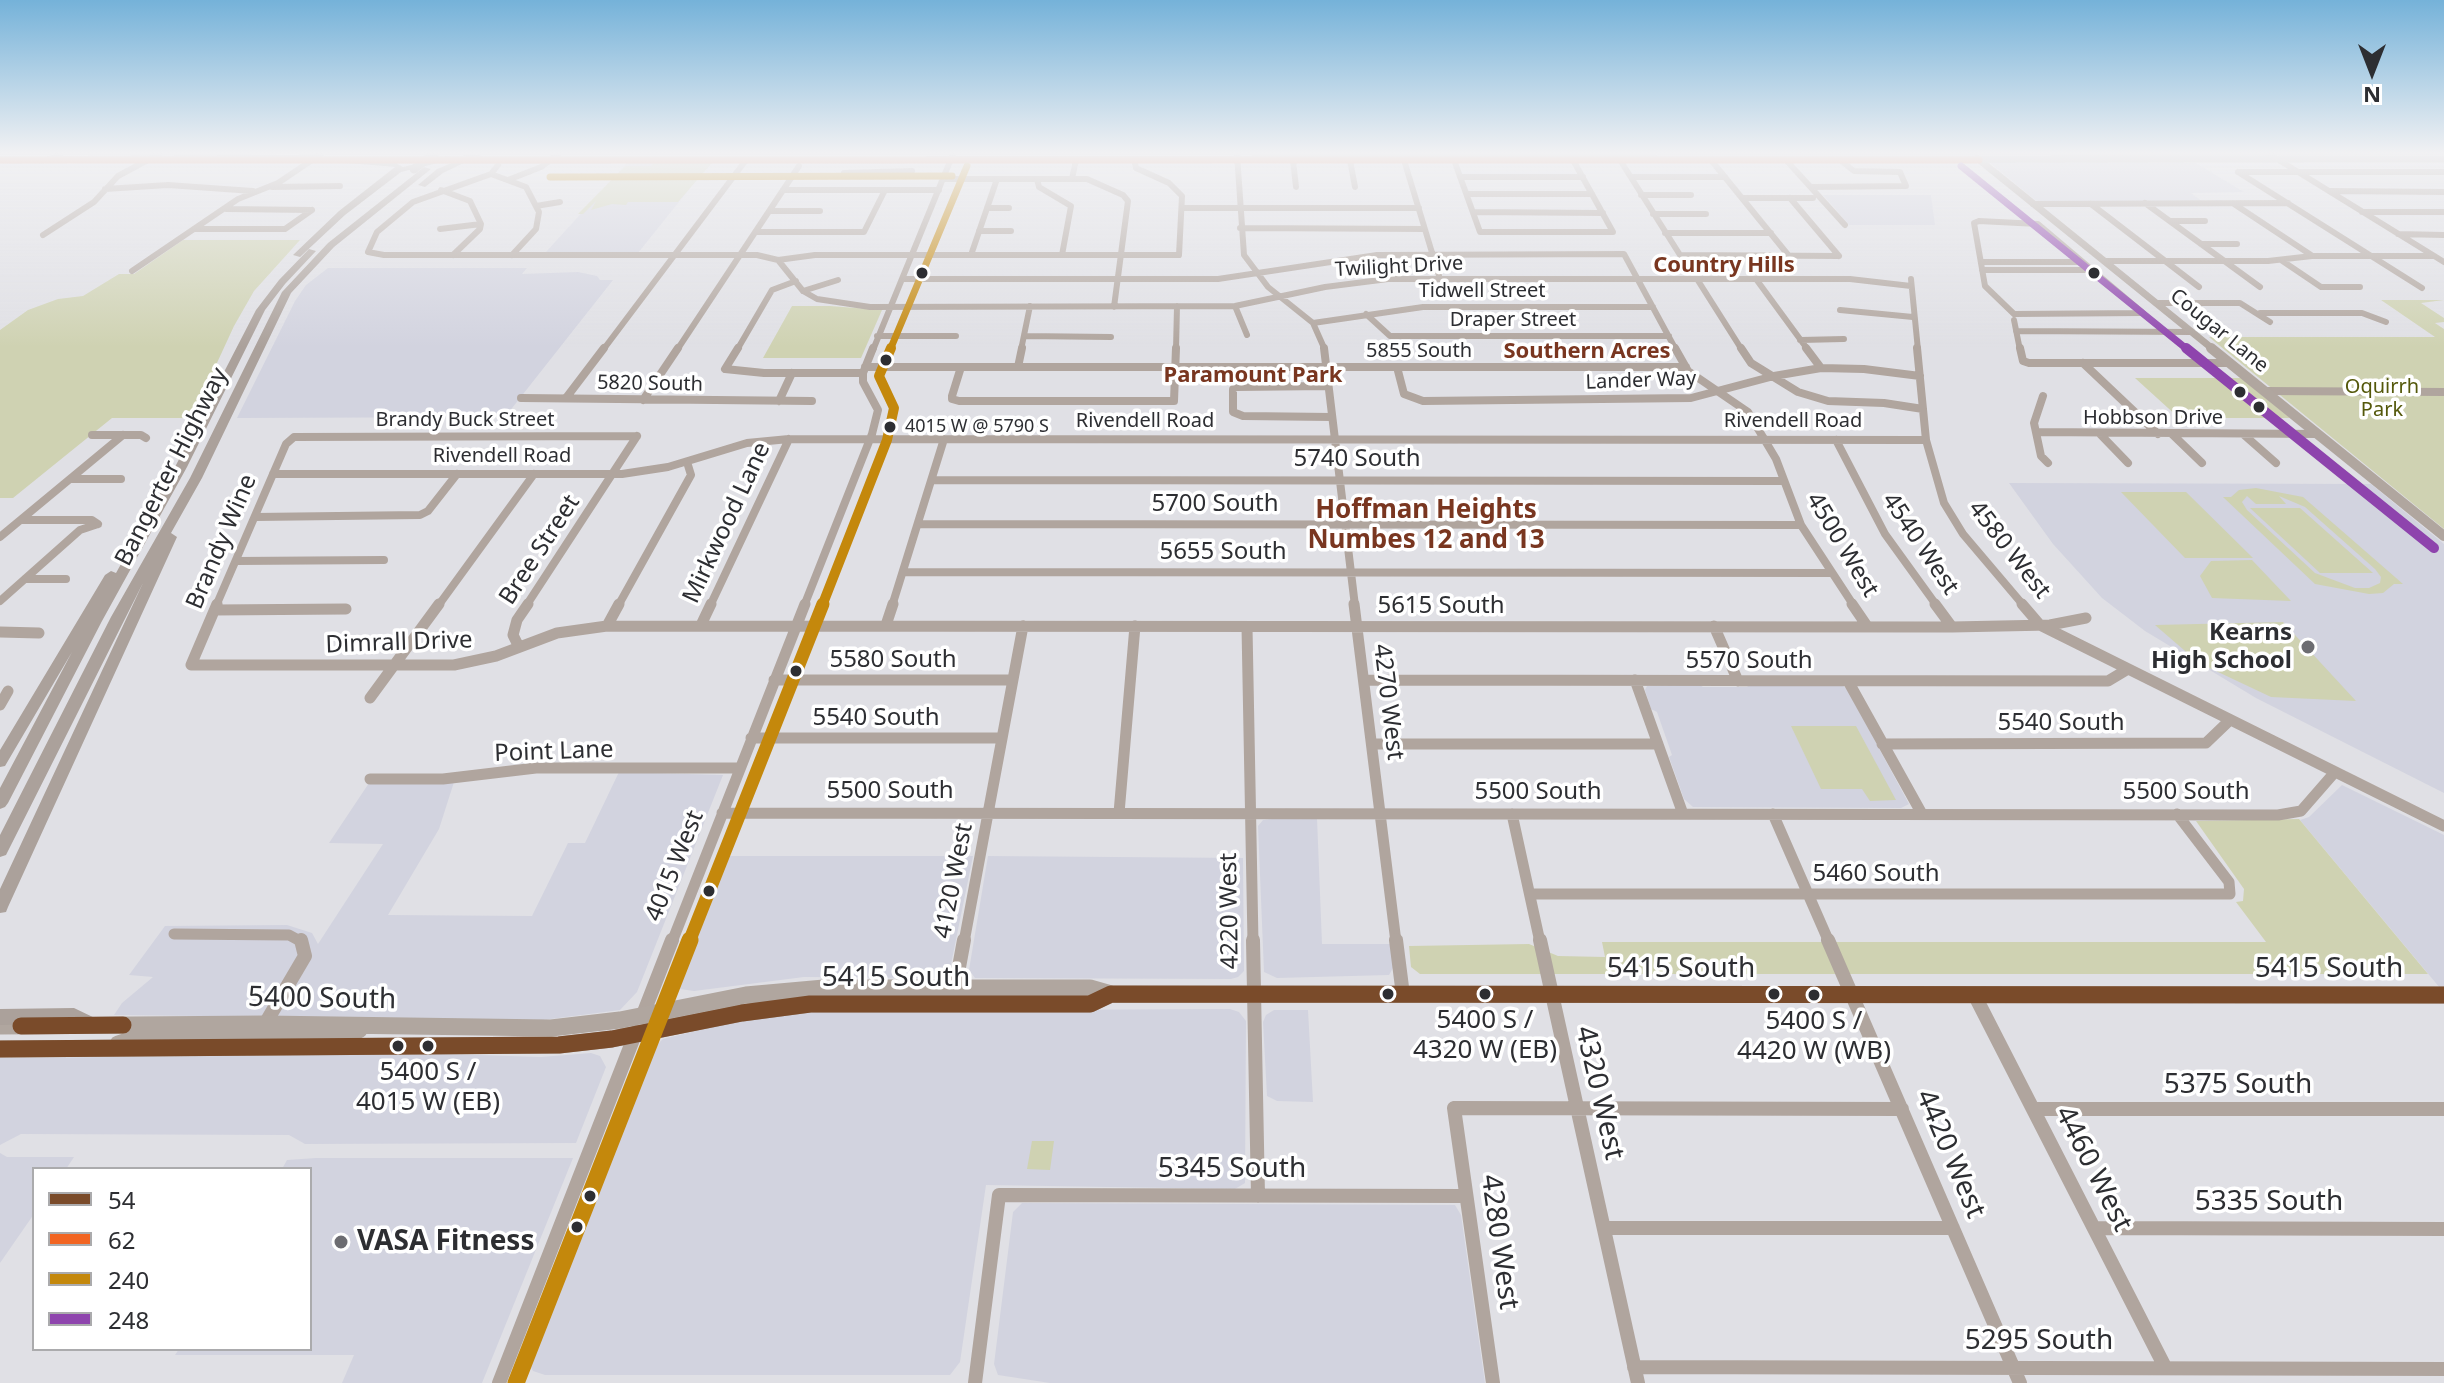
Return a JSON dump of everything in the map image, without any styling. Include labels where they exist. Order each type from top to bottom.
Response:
[{"type":"highway","points":[[261,310],[260,303],[267,290],[292,260],[336,219]]},
{"type":"highway","name":"Bangerter Highway","points":[[0,803],[95,621],[181,467],[261,310],[311,251],[354,219]]},
{"type":"highway","name":"Bangerter Highway","points":[[0,851],[118,617],[203,464],[283,299],[297,280],[366,219]]},
{"type":"highway","points":[[0,907],[117,659],[203,464]]},
{"type":"highway","points":[[0,762],[91,607],[181,467]]},
{"type":"highway","points":[[0,1017],[74,1016],[93,1025]]},
{"type":"main road","name":"Cougar Lane","points":[[2051,219],[2444,536]]},
{"type":"main road","name":"5415 South","points":[[643,1015],[794,989],[1090,1004],[1111,994],[2444,995]]},
{"type":"main road","name":"5415 South","points":[[635,1035],[742,1013],[810,1004],[954,996]]},
{"type":"main road","name":"5400 South","points":[[0,1026],[265,1024],[551,1028],[643,1015]]},
{"type":"main road","points":[[104,1048],[136,1038],[226,1034],[265,1024]]},
{"type":"main road","points":[[226,1047],[259,1036],[343,1033],[386,1025]]},
{"type":"main road","name":"5400 South","points":[[0,1049],[559,1045],[635,1035]]},
{"type":"street","points":[[66,222],[71,219]]},
{"type":"street","points":[[43,235],[72,219]]},
{"type":"street","points":[[132,271],[210,219]]},
{"type":"street","points":[[194,229],[285,229],[300,219]]},
{"type":"street","points":[[393,219],[375,235],[368,252],[378,255],[740,255],[778,260],[804,256],[1179,255],[1182,219]]},
{"type":"street","points":[[453,255],[480,229],[478,219]]},
{"type":"street","points":[[512,255],[536,229],[539,219]]},
{"type":"street","points":[[566,398],[702,219]]},
{"type":"street","points":[[643,400],[765,219]]},
{"type":"street","points":[[756,232],[864,232],[871,219]]},
{"type":"street","points":[[864,370],[927,219]]},
{"type":"street","points":[[971,255],[983,219]]},
{"type":"street","points":[[1062,255],[1070,219]]},
{"type":"street","points":[[1114,307],[1124,219]]},
{"type":"street","points":[[1240,219],[1244,255],[1255,275],[1313,323]]},
{"type":"street","points":[[1422,219],[1440,279]]},
{"type":"street","points":[[1475,219],[1480,232],[1613,232],[1606,219]]},
{"type":"street","points":[[1656,219],[1680,255],[1839,256],[1807,219]]},
{"type":"street","points":[[1759,219],[1789,256]]},
{"type":"street","points":[[1839,219],[1845,225]]},
{"type":"street","points":[[2110,219],[2199,287]]},
{"type":"street","points":[[2167,219],[2260,287]]},
{"type":"street","points":[[2255,219],[2312,256]]},
{"type":"street","points":[[2313,219],[2422,288]]},
{"type":"street","points":[[2372,219],[2444,262]]},
{"type":"street","points":[[2170,221],[2205,221]]},
{"type":"street","points":[[2035,222],[2073,253],[2143,313],[2014,314],[1985,286],[1974,223],[2035,222]]},
{"type":"street","points":[[440,229],[481,224]]},
{"type":"street","points":[[1240,228],[1424,229]]},
{"type":"street","points":[[1297,228],[1298,239]]},
{"type":"street","points":[[979,231],[1011,231]]},
{"type":"street","points":[[1665,233],[1771,233]]},
{"type":"street","points":[[2397,234],[2444,235]]},
{"type":"street","points":[[2201,244],[2237,244]]},
{"type":"street","points":[[2073,253],[2094,253]]},
{"type":"street","points":[[902,279],[1218,279],[1347,257],[1624,254],[1686,367]]},
{"type":"street","points":[[2104,261],[2434,256]]},
{"type":"street","points":[[778,260],[803,291],[838,280]]},
{"type":"street","points":[[2281,260],[2321,287],[2360,287]]},
{"type":"street","points":[[1982,266],[2082,262]]},
{"type":"street","points":[[1982,266],[2091,270]]},
{"type":"street","name":"Twilight Drive","points":[[803,291],[826,302],[890,306],[1114,307],[1235,306],[1356,282],[1440,279],[1850,279],[1911,282]]},
{"type":"street","points":[[1697,279],[1751,363],[1798,392],[1819,399],[1923,409]]},
{"type":"street","points":[[1756,279],[1821,368]]},
{"type":"street","name":"5855 South","points":[[796,281],[772,290],[725,369],[792,373],[961,367],[1686,367]]},
{"type":"street","name":"4580 West","points":[[1911,282],[1926,440],[1944,503],[1963,534],[2040,625]]},
{"type":"street","points":[[2128,299],[2240,303],[2270,322]]},
{"type":"street","points":[[1018,367],[1030,306]]},
{"type":"street","points":[[961,367],[952,399],[1174,401],[1177,306]]},
{"type":"street","points":[[1235,306],[1247,335]]},
{"type":"street","name":"Tidwell Street","points":[[1313,323],[1423,307],[1653,307]]},
{"type":"street","points":[[1840,310],[1913,317]]},
{"type":"street","points":[[2260,313],[2371,314],[2386,322]]},
{"type":"street","points":[[2315,313],[2328,322]]},
{"type":"street","name":"Draper Street","points":[[1366,314],[1390,336],[1669,336]]},
{"type":"street","points":[[2014,320],[2023,361],[2230,363]]},
{"type":"street","name":"4270 West","points":[[1313,323],[1325,349],[1403,995]]},
{"type":"street","points":[[2016,331],[2192,332]]},
{"type":"street","points":[[877,336],[956,336]]},
{"type":"street","points":[[1024,336],[1111,337]]},
{"type":"street","points":[[1800,340],[1844,339]]},
{"type":"street","points":[[2083,363],[2158,434]]},
{"type":"street","name":"Lander Way","points":[[1397,367],[1403,392],[1409,398],[1423,401],[1676,399],[1821,368],[1864,369],[1920,376]]},
{"type":"street","name":"4500 West","points":[[1686,367],[1748,412],[1765,439],[1801,525],[1867,626]]},
{"type":"street","name":"4015 West","points":[[499,1383],[870,439],[878,410],[863,382],[864,370]]},
{"type":"street","points":[[779,401],[792,373]]},
{"type":"street","points":[[1328,386],[1236,387],[1233,392],[1235,414],[1331,417]]},
{"type":"street","points":[[2265,391],[2444,392]]},
{"type":"street","points":[[2043,396],[2034,419],[2041,456],[2048,463]]},
{"type":"street","name":"5820 South","points":[[521,398],[812,401]]},
{"type":"street","name":"Hobbson Drive","points":[[2036,432],[2318,434]]},
{"type":"street","points":[[2100,434],[2128,463]]},
{"type":"street","points":[[2172,434],[2202,463]]},
{"type":"street","points":[[2243,434],[2276,463]]},
{"type":"street","points":[[92,435],[141,435],[146,438]]},
{"type":"street","points":[[0,537],[123,435]]},
{"type":"street","name":"Brandy Buck Street","points":[[294,437],[637,436]]},
{"type":"street","name":"Bree Street","points":[[519,647],[513,635],[517,620],[637,436]]},
{"type":"street","name":"Brandy Wine","points":[[191,665],[286,444],[294,437]]},
{"type":"street","name":"Rivendell Road","points":[[273,474],[612,474],[649,471],[747,443],[789,439],[1926,440]]},
{"type":"street","name":"Mirkwood Lane","points":[[701,625],[789,439]]},
{"type":"street","points":[[886,625],[944,439]]},
{"type":"street","name":"4540 West","points":[[1836,440],[1885,534],[1952,627]]},
{"type":"street","points":[[607,626],[691,475],[687,462]]},
{"type":"street","points":[[255,517],[420,515],[428,511],[457,474]]},
{"type":"street","points":[[370,698],[534,474]]},
{"type":"street","points":[[71,479],[121,479]]},
{"type":"street","name":"5740 South","points":[[932,480],[1783,481]]},
{"type":"street","points":[[0,601],[80,530],[98,524],[92,520],[21,520]]},
{"type":"street","name":"5700 South","points":[[918,524],[1801,525]]},
{"type":"street","points":[[236,561],[384,560]]},
{"type":"street","name":"5655 South","points":[[903,572],[1831,573]]},
{"type":"street","points":[[25,579],[66,579]]},
{"type":"street","points":[[215,610],[346,609]]},
{"type":"street","name":"5615 South","points":[[796,625],[1952,627],[2040,625],[2086,618]]},
{"type":"street","name":"Dimrall Drive","points":[[191,665],[394,666],[468,663],[557,633],[607,626],[796,625]]},
{"type":"street","points":[[2040,625],[2444,826]]},
{"type":"street","name":"4120 West","points":[[954,996],[1023,626]]},
{"type":"street","points":[[1119,813],[1135,626]]},
{"type":"street","points":[[1714,626],[1738,681]]},
{"type":"street","name":"4220 West","points":[[1247,627],[1258,1196]]},
{"type":"street","points":[[0,632],[39,633]]},
{"type":"street","name":"5570 South","points":[[1366,680],[2108,681],[2128,669]]},
{"type":"street","name":"5580 South","points":[[774,680],[1012,680]]},
{"type":"street","points":[[1635,680],[1683,814]]},
{"type":"street","points":[[1848,681],[1922,814]]},
{"type":"street","points":[[0,691],[8,691],[0,705]]},
{"type":"street","name":"5540 South","points":[[1882,744],[2206,743],[2230,720]]},
{"type":"street","name":"5540 South","points":[[751,738],[1001,738]]},
{"type":"street","points":[[1373,744],[1658,744]]},
{"type":"street","name":"Point Lane","points":[[370,779],[443,779],[536,768],[740,768]]},
{"type":"street","name":"5500 South","points":[[722,813],[2297,813],[2335,772]]},
{"type":"street","name":"4320 West","points":[[1512,814],[1636,1375]]},
{"type":"street","name":"4420 West","points":[[1773,814],[2017,1375]]},
{"type":"street","name":"5460 South","points":[[1530,894],[2230,894],[2232,887],[2177,814]]},
{"type":"street","points":[[174,934],[272,934],[289,935],[301,940],[305,956],[265,1024]]},
{"type":"street","name":"4460 West","points":[[1974,994],[2165,1367]]},
{"type":"street","name":"4280 West","points":[[1493,1383],[1454,1108],[1577,1108]]},
{"type":"street","points":[[1577,1108],[1902,1109]]},
{"type":"street","name":"5375 South","points":[[2033,1109],[2444,1109]]},
{"type":"street","name":"5345 South","points":[[975,1383],[999,1195],[1466,1196]]},
{"type":"street","points":[[1604,1228],[1953,1228]]},
{"type":"street","name":"5335 South","points":[[2094,1228],[2444,1229]]},
{"type":"street","name":"5295 South","points":[[1636,1375],[2017,1375],[2165,1367],[2391,1376],[2444,1369]]},
{"type":"shaded area","points":[[576,219],[666,219],[638,253],[545,253]]},
{"type":"shaded area","points":[[1843,219],[1934,219],[1935,225],[1849,225]]},
{"type":"shaded area","points":[[328,268],[527,268],[522,274],[578,272],[597,276],[600,280],[613,280],[505,417],[237,418],[295,301],[306,285]]},
{"type":"shaded area","name":"Kearns High School","points":[[2009,483],[2371,484],[2444,544],[2444,793],[2256,698],[2145,631],[2102,598],[2053,544]]},
{"type":"shaded area","points":[[1698,684],[1703,687],[1747,687],[1750,684],[1843,686],[1909,804],[1901,808],[1693,807],[1684,799],[1657,712],[1651,709],[1645,690],[1647,686]]},
{"type":"shaded area","points":[[619,772],[723,775],[637,992],[620,1010],[543,1020],[114,1015],[122,1003],[153,977],[129,975],[165,926],[287,925],[312,933],[318,944],[383,844],[329,843],[369,783],[454,782],[439,829],[388,915],[532,916],[568,843],[585,843]]},
{"type":"shaded area","points":[[2342,785],[2444,835],[2444,988],[2440,988],[2300,820],[2309,817]]},
{"type":"shaded area","points":[[1317,818],[1322,944],[1391,944],[1393,968],[1389,975],[1277,978],[1264,972],[1258,826],[1263,820]]},
{"type":"shaded area","points":[[717,856],[973,856],[950,969],[943,976],[934,978],[804,977],[694,991],[680,989],[673,980],[673,972]]},
{"type":"shaded area","points":[[988,856],[1243,858],[1244,971],[1231,979],[975,978],[969,970]]},
{"type":"shaded area","points":[[1230,1009],[1239,1012],[1246,1021],[1245,1183],[1235,1189],[986,1185],[960,1362],[950,1375],[545,1375],[533,1371],[529,1364],[531,1347],[646,1055],[663,1039],[741,1020],[814,1011]]},
{"type":"shaded area","points":[[1274,1010],[1308,1010],[1313,1102],[1277,1101],[1267,1096],[1263,1022],[1266,1015]]},
{"type":"shaded area","points":[[591,1053],[600,1056],[606,1067],[576,1143],[305,1144],[289,1135],[21,1134],[0,1145],[0,1058],[444,1054],[541,1057]]},
{"type":"shaded area","points":[[0,1153],[7,1157],[74,1157],[67,1167],[32,1167],[32,1217],[0,1263]]},
{"type":"shaded area","points":[[573,1158],[482,1383],[342,1383],[354,1355],[175,1355],[178,1351],[312,1351],[312,1167],[283,1167],[287,1160]]},
{"type":"shaded area","points":[[1022,1203],[1455,1205],[1461,1215],[1485,1383],[1050,1383],[998,1375],[994,1364],[1013,1212]]},
{"type":"green space","points":[[183,240],[300,240],[254,291],[234,326],[195,418],[112,418],[13,498],[0,498],[0,330],[28,310],[58,299],[83,296],[119,274],[134,274]]},
{"type":"green space","name":"Oquirrh Park","points":[[2381,300],[2444,300],[2421,303],[2444,318],[2444,322],[2435,323],[2444,329],[2444,529],[2209,337],[2435,337]]},
{"type":"green space","points":[[792,306],[882,310],[861,358],[763,358]]},
{"type":"green space","points":[[2135,378],[2241,378],[2290,418],[2179,418]]},
{"type":"green space","points":[[2256,488],[2303,497],[2403,584],[2394,584],[2383,593],[2369,594],[2315,584],[2223,497],[2231,497],[2239,490]],"holes":[[[2247,496],[2256,504],[2286,504],[2279,496],[2305,507],[2375,569],[2381,577],[2380,583],[2369,588],[2355,588],[2315,573],[2242,502]]]},
{"type":"green space","points":[[2121,492],[2186,492],[2253,558],[2185,558]]},
{"type":"green space","points":[[2250,508],[2300,508],[2373,573],[2320,573]]},
{"type":"green space","points":[[2252,560],[2291,601],[2212,598],[2200,576],[2211,561]]},
{"type":"green space","points":[[2283,622],[2356,701],[2271,697],[2199,663],[2155,625]]},
{"type":"green space","points":[[1791,726],[1856,726],[1896,800],[1870,801],[1862,789],[1821,789]]},
{"type":"green space","points":[[2299,819],[2428,974],[1420,974],[1411,967],[1409,946],[1529,944],[1558,956],[1605,957],[1602,942],[2266,942],[2236,902],[2243,901],[2244,889],[2196,821]]},
{"type":"green space","points":[[1032,1141],[1054,1141],[1050,1170],[1027,1169]]},
{"type":"transit line","name":"240","points":[[516,1383],[887,440],[894,408],[879,376],[945,219]]},
{"type":"transit line","name":"248","points":[[2026,219],[2434,548]]},
{"type":"transit line","name":"54","points":[[0,1049],[559,1045],[612,1039],[742,1013],[810,1004],[1090,1004],[1111,994],[2444,995]]},
{"type":"transit line","name":"54","points":[[21,1026],[123,1025]]},
{"type":"place","name":"4015 W @ 5790 S","points":[[890,427]]},
{"type":"place","name":"Kearns High School","points":[[2308,647]]},
{"type":"place","name":"5400 S / 4320 W (EB)","points":[[1485,994]]},
{"type":"place","name":"5400 S / 4420 W (WB)","points":[[1814,995]]},
{"type":"place","name":"5400 S / 4015 W (EB)","points":[[428,1046]]},
{"type":"place","name":"VASA Fitness","points":[[341,1242]]},
{"type":"district","name":"Country Hills","points":[[1724,266]]},
{"type":"district","name":"Southern Acres","points":[[1587,352]]},
{"type":"district","name":"Paramount Park","points":[[1253,376]]},
{"type":"district","name":"Hoffman Heights Numbes 12 and 13","points":[[1426,526]]}]
